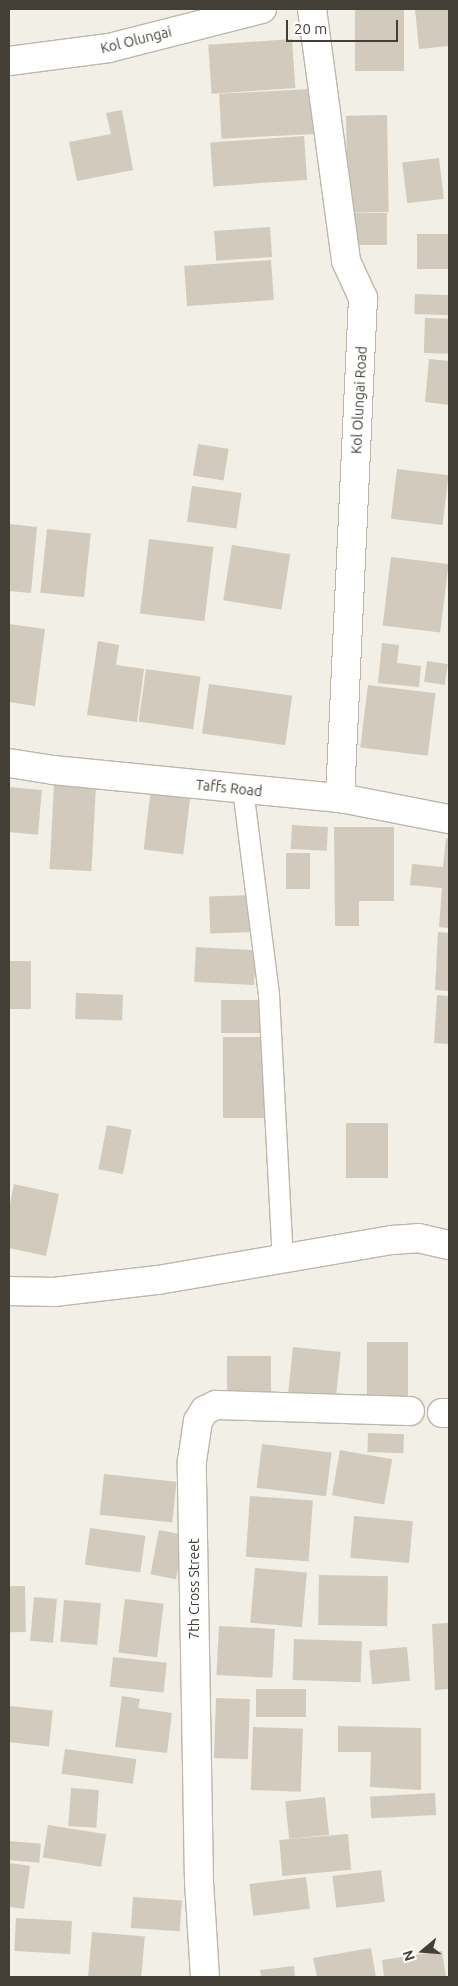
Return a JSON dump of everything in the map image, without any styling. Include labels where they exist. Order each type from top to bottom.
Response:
[{"type":"street","name":"Kol Olungai","points":[[9,62],[109,48],[262,9]]},
{"type":"street","name":"Kol Olungai Road","points":[[312,9],[346,261],[364,298],[340,798]]},
{"type":"street","name":"Taffs Road","points":[[9,763],[243,790],[340,798],[449,819]]},
{"type":"street","points":[[9,1291],[54,1292],[120,1284],[392,1240],[418,1238],[449,1245]]},
{"type":"street","name":"7th Cross Street","points":[[205,1977],[199,1871],[192,1461],[198,1421],[205,1410],[216,1405],[410,1411]]},
{"type":"lane","points":[[243,790],[269,995],[283,1258]]},
{"type":"building","points":[[355,9],[404,9],[404,71],[355,71]]},
{"type":"building","points":[[415,9],[449,9],[449,46],[419,49]]},
{"type":"building","points":[[292,39],[295,88],[212,94],[208,45]]},
{"type":"building","points":[[312,89],[314,134],[221,139],[219,94]]},
{"type":"building","points":[[122,110],[133,170],[77,181],[69,142],[111,134],[106,113]]},
{"type":"building","points":[[387,115],[389,212],[348,213],[346,116]]},
{"type":"building","points":[[304,136],[307,180],[213,186],[210,143]]},
{"type":"building","points":[[439,158],[444,199],[407,203],[402,163]]},
{"type":"building","points":[[347,213],[387,213],[387,245],[347,245]]},
{"type":"building","points":[[270,227],[272,257],[216,261],[214,231]]},
{"type":"building","points":[[417,234],[449,234],[449,269],[417,269]]},
{"type":"building","points":[[271,260],[274,300],[187,306],[184,266]]},
{"type":"building","points":[[415,294],[449,295],[448,315],[414,314]]},
{"type":"building","points":[[425,318],[449,319],[448,354],[424,353]]},
{"type":"building","points":[[429,359],[449,361],[449,405],[425,402]]},
{"type":"building","points":[[198,444],[229,449],[224,480],[193,476]]},
{"type":"building","points":[[397,469],[449,475],[443,525],[391,519]]},
{"type":"building","points":[[192,486],[242,493],[237,529],[187,522]]},
{"type":"building","points":[[9,524],[37,527],[31,593],[9,591]]},
{"type":"building","points":[[47,529],[91,534],[84,597],[40,593]]},
{"type":"building","points":[[149,539],[214,547],[204,621],[140,613]]},
{"type":"building","points":[[232,545],[290,554],[282,610],[223,600]]},
{"type":"building","points":[[391,557],[449,564],[440,633],[383,625]]},
{"type":"building","points":[[9,624],[45,629],[35,706],[9,702]]},
{"type":"building","points":[[98,641],[119,645],[116,665],[144,669],[137,722],[87,715]]},
{"type":"building","points":[[382,643],[399,645],[397,663],[421,666],[419,687],[378,683]]},
{"type":"building","points":[[427,661],[448,664],[445,685],[424,682]]},
{"type":"building","points":[[146,669],[200,677],[193,729],[139,721]]},
{"type":"building","points":[[209,684],[292,696],[285,745],[202,734]]},
{"type":"building","points":[[368,685],[435,693],[428,756],[360,748]]},
{"type":"building","points":[[54,784],[96,786],[91,871],[50,869]]},
{"type":"building","points":[[9,787],[42,790],[38,835],[9,832]]},
{"type":"building","points":[[151,789],[191,794],[183,854],[144,850]]},
{"type":"building","points":[[292,825],[328,827],[327,851],[291,849]]},
{"type":"building","points":[[334,827],[394,827],[394,901],[359,901],[359,926],[335,926]]},
{"type":"building","points":[[446,838],[449,839],[449,928],[439,927],[442,888],[410,885],[412,864],[443,867]]},
{"type":"building","points":[[286,853],[310,853],[310,889],[286,889]]},
{"type":"building","points":[[252,895],[253,932],[210,933],[209,897]]},
{"type":"building","points":[[438,932],[449,933],[449,991],[435,990]]},
{"type":"building","points":[[196,947],[256,950],[254,985],[194,982]]},
{"type":"building","points":[[9,961],[31,961],[31,1009],[9,1009]]},
{"type":"building","points":[[76,993],[123,995],[122,1021],[75,1019]]},
{"type":"building","points":[[437,995],[449,996],[449,1044],[434,1043]]},
{"type":"building","points":[[221,1000],[267,1000],[267,1033],[221,1033]]},
{"type":"building","points":[[223,1037],[267,1037],[267,1118],[223,1118]]},
{"type":"building","points":[[346,1123],[388,1123],[388,1178],[346,1178]]},
{"type":"building","points":[[107,1125],[132,1130],[123,1174],[98,1169]]},
{"type":"building","points":[[14,1184],[59,1194],[46,1256],[9,1248],[9,1208]]},
{"type":"building","points":[[367,1342],[408,1342],[408,1400],[367,1400]]},
{"type":"building","points":[[293,1347],[341,1352],[336,1398],[288,1393]]},
{"type":"building","points":[[227,1356],[271,1356],[271,1393],[227,1393]]},
{"type":"building","points":[[368,1433],[404,1434],[403,1453],[367,1452]]},
{"type":"building","points":[[262,1444],[331,1453],[326,1496],[257,1488]]},
{"type":"building","points":[[340,1450],[392,1459],[384,1505],[332,1495]]},
{"type":"building","points":[[104,1474],[177,1482],[172,1522],[100,1515]]},
{"type":"building","points":[[250,1496],[313,1500],[309,1561],[246,1557]]},
{"type":"building","points":[[354,1516],[413,1521],[409,1563],[350,1558]]},
{"type":"building","points":[[90,1528],[145,1536],[140,1572],[85,1565]]},
{"type":"building","points":[[159,1530],[185,1535],[176,1579],[150,1574]]},
{"type":"building","points":[[255,1568],[307,1573],[302,1627],[250,1623]]},
{"type":"building","points":[[319,1575],[388,1576],[387,1626],[318,1625]]},
{"type":"building","points":[[9,1586],[25,1586],[26,1632],[10,1632]]},
{"type":"building","points":[[34,1597],[57,1599],[53,1643],[30,1641]]},
{"type":"building","points":[[125,1599],[164,1604],[157,1657],[118,1653]]},
{"type":"building","points":[[64,1600],[101,1603],[97,1645],[60,1642]]},
{"type":"building","points":[[449,1623],[449,1689],[435,1690],[432,1624]]},
{"type":"building","points":[[219,1626],[275,1629],[272,1678],[216,1675]]},
{"type":"building","points":[[294,1639],[362,1641],[361,1682],[293,1680]]},
{"type":"building","points":[[407,1647],[410,1681],[372,1684],[369,1650]]},
{"type":"building","points":[[113,1657],[167,1663],[164,1692],[110,1687]]},
{"type":"building","points":[[256,1689],[306,1689],[306,1717],[256,1717]]},
{"type":"building","points":[[122,1696],[140,1699],[138,1708],[172,1713],[167,1753],[115,1747]]},
{"type":"building","points":[[216,1698],[250,1699],[248,1759],[214,1758]]},
{"type":"building","points":[[9,1706],[53,1711],[49,1746],[9,1742]]},
{"type":"building","points":[[338,1726],[421,1728],[421,1790],[370,1787],[371,1752],[338,1752]]},
{"type":"building","points":[[253,1727],[303,1729],[301,1792],[251,1790]]},
{"type":"building","points":[[65,1749],[136,1759],[133,1784],[62,1774]]},
{"type":"building","points":[[71,1788],[99,1790],[96,1828],[68,1826]]},
{"type":"building","points":[[435,1793],[436,1815],[371,1818],[370,1796]]},
{"type":"building","points":[[325,1797],[329,1835],[289,1839],[285,1801]]},
{"type":"building","points":[[48,1825],[106,1834],[101,1867],[43,1858]]},
{"type":"building","points":[[348,1834],[351,1870],[282,1876],[279,1840]]},
{"type":"building","points":[[9,1841],[41,1844],[39,1863],[9,1860]]},
{"type":"building","points":[[9,1863],[30,1866],[24,1909],[9,1907]]},
{"type":"building","points":[[381,1870],[385,1902],[336,1908],[332,1876]]},
{"type":"building","points":[[306,1877],[310,1909],[253,1916],[249,1884]]},
{"type":"building","points":[[133,1897],[182,1900],[180,1931],[131,1928]]},
{"type":"building","points":[[16,1918],[72,1921],[70,1954],[14,1951]]},
{"type":"building","points":[[92,1932],[145,1937],[141,1977],[88,1977]]},
{"type":"building","points":[[371,1948],[376,1977],[317,1977],[313,1958]]},
{"type":"building","points":[[442,1951],[446,1977],[384,1977],[382,1960]]},
{"type":"building","points":[[294,1966],[295,1977],[261,1977],[260,1970]]}]
